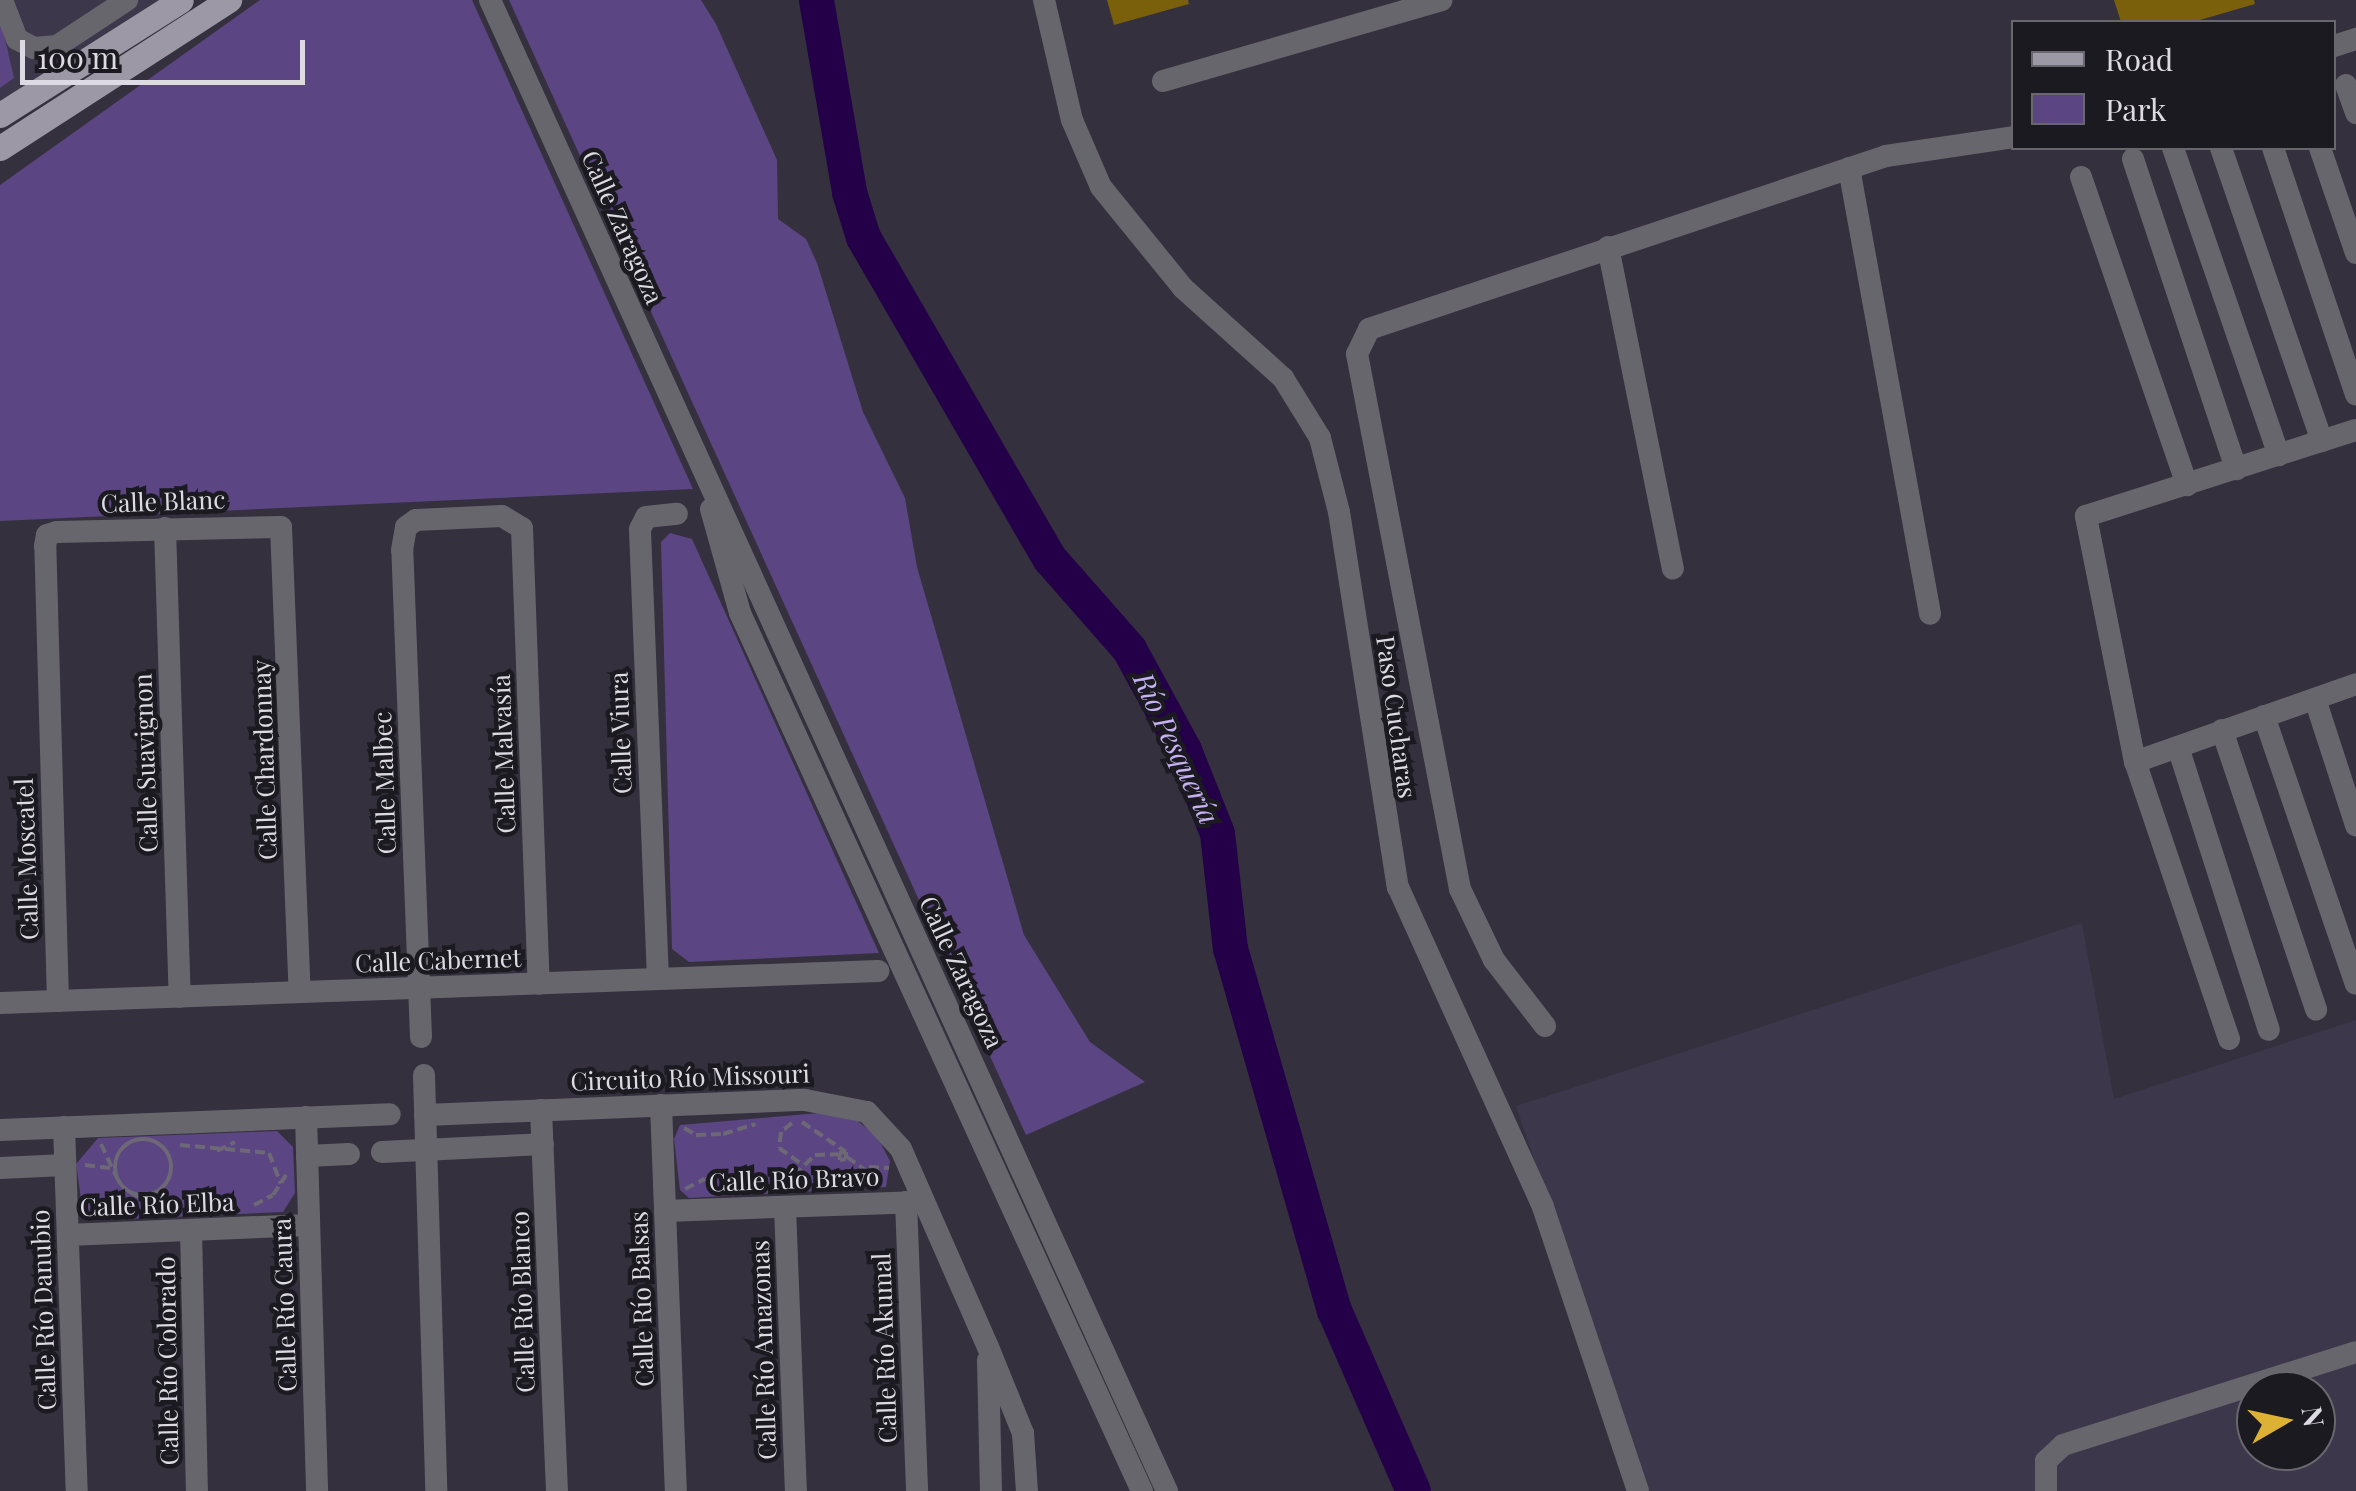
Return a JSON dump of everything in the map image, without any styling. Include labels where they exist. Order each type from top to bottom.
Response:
[{"type":"main road","points":[[0,115],[182,0]]},
{"type":"main road","points":[[0,148],[229,0]]},
{"type":"street","points":[[2,0],[16,39],[34,48],[58,46],[127,0]]},
{"type":"street","name":"Calle Zaragoza","points":[[490,0],[1167,1491]]},
{"type":"street","name":"Paso Cucharas","points":[[1044,0],[1072,120],[1101,187],[1184,288],[1282,378],[1320,438],[1340,512],[1398,887],[1543,1207],[1638,1491]]},
{"type":"street","points":[[1163,81],[1441,0]]},
{"type":"street","points":[[2346,85],[2356,114]]},
{"type":"street","points":[[1545,1026],[1494,960],[1460,889],[1358,354],[1369,329],[1393,317],[1849,168],[2011,138]]},
{"type":"street","points":[[2174,150],[2279,455]]},
{"type":"street","points":[[2222,150],[2322,441]]},
{"type":"street","points":[[2274,150],[2356,394]]},
{"type":"street","points":[[2321,150],[2356,254]]},
{"type":"street","points":[[2133,159],[2236,469]]},
{"type":"street","points":[[1849,168],[1930,614]]},
{"type":"street","points":[[2081,176],[2187,485]]},
{"type":"street","points":[[1608,247],[1672,569]]},
{"type":"street","points":[[2229,1039],[2135,762],[2086,516],[2356,430]]},
{"type":"street","name":"Calle Zaragoza","points":[[706,476],[717,545],[740,614],[1142,1491]]},
{"type":"street","name":"Calle Viura","points":[[658,980],[640,529],[646,516],[677,514]]},
{"type":"street","name":"Calle Malvasía","points":[[406,528],[422,519],[502,516],[520,523],[539,984]]},
{"type":"street","name":"Calle Blanc","points":[[47,536],[165,528],[281,527]]},
{"type":"street","name":"Calle Chardonnay","points":[[281,527],[300,992]]},
{"type":"street","name":"Calle Suavignon","points":[[165,528],[180,997]]},
{"type":"street","name":"Calle Malbec","points":[[406,528],[422,1037]]},
{"type":"street","name":"Calle Moscatel","points":[[47,536],[58,1001]]},
{"type":"street","points":[[2135,762],[2355,688]]},
{"type":"street","points":[[2314,699],[2356,825]]},
{"type":"street","points":[[2264,716],[2356,984]]},
{"type":"street","points":[[2222,730],[2316,1010]]},
{"type":"street","points":[[2178,747],[2269,1030]]},
{"type":"street","points":[[908,980],[931,969]]},
{"type":"street","name":"Calle Cabernet","points":[[0,1004],[878,971]]},
{"type":"street","points":[[424,1075],[436,1491]]},
{"type":"street","name":"Circuito Río Missouri","points":[[426,1115],[817,1100],[857,1107],[893,1135],[915,1202],[988,1347],[1023,1433],[1027,1491]]},
{"type":"street","name":"Calle Río Balsas","points":[[661,1106],[676,1491]]},
{"type":"street","name":"Calle Río Blanco","points":[[542,1110],[557,1491]]},
{"type":"street","points":[[0,1130],[390,1114]]},
{"type":"street","name":"Calle Río Caura","points":[[306,1118],[298,1162],[309,1225],[317,1491]]},
{"type":"street","name":"Calle Río Danubio","points":[[64,1127],[73,1164],[68,1235],[77,1491]]},
{"type":"street","points":[[382,1152],[543,1144]]},
{"type":"street","points":[[298,1162],[349,1154]]},
{"type":"street","points":[[0,1168],[73,1164]]},
{"type":"street","name":"Calle Río Bravo","points":[[665,1211],[775,1196],[915,1202]]},
{"type":"street","name":"Calle Río Amazonas","points":[[775,1196],[796,1491]]},
{"type":"street","name":"Calle Río Akumal","points":[[915,1202],[917,1491]]},
{"type":"street","name":"Calle Río Elba","points":[[68,1235],[309,1225]]},
{"type":"street","name":"Calle Río Colorado","points":[[191,1230],[198,1491]]},
{"type":"street","name":"Circuito Río Missouri","points":[[988,1347],[991,1491]]},
{"type":"street","points":[[2046,1491],[2046,1461],[2063,1444],[2356,1352]]},
{"type":"path","points":[[774,1125],[783,1130],[806,1123],[869,1168],[885,1186],[888,1183],[890,1168],[869,1168]]},
{"type":"path","points":[[783,1130],[782,1152],[802,1164]]},
{"type":"path","points":[[217,1150],[249,1137]]},
{"type":"path","points":[[118,1178],[121,1151],[146,1140],[270,1153],[281,1184]]},
{"type":"path","points":[[130,1192],[148,1195],[168,1180],[168,1154],[146,1140]]},
{"type":"path","points":[[682,1192],[699,1180],[728,1178],[775,1196],[802,1164],[815,1155],[846,1154]]},
{"type":"path","points":[[242,1208],[274,1195],[298,1162]]},
{"type":"path","points":[[73,1164],[110,1168],[130,1192],[166,1210]]},
{"type":"shaded area","points":[[0,0],[164,0],[0,104]]},
{"type":"shaded area","points":[[2082,923],[2114,1099],[2356,1020],[2356,1491],[1646,1491],[1516,1106]]},
{"type":"green space","points":[[260,0],[472,0],[693,489],[0,521],[0,185]]},
{"type":"green space","points":[[509,0],[701,0],[716,24],[777,160],[778,219],[806,239],[817,263],[863,412],[905,498],[917,567],[1024,935],[1090,1042],[1145,1082],[1026,1135]]},
{"type":"green space","points":[[0,17],[14,78],[0,88]]},
{"type":"green space","points":[[670,533],[692,539],[879,953],[689,962],[672,949],[661,542]]},
{"type":"green space","points":[[830,1112],[851,1116],[877,1136],[890,1161],[886,1187],[689,1198],[680,1190],[674,1139],[680,1125]]},
{"type":"green space","points":[[277,1131],[293,1147],[295,1193],[283,1212],[99,1220],[83,1213],[76,1164],[98,1138]]},
{"type":"building","points":[[1107,0],[1188,0],[1189,4],[1114,25]]},
{"type":"building","points":[[2114,0],[2254,0],[2255,4],[2200,20],[2120,20]]},
{"type":"waterway","name":"Río Pesquería","points":[[816,0],[849,192],[863,237],[1050,559],[1129,649],[1184,750],[1217,833],[1230,948],[1334,1310],[1413,1491]]}]
